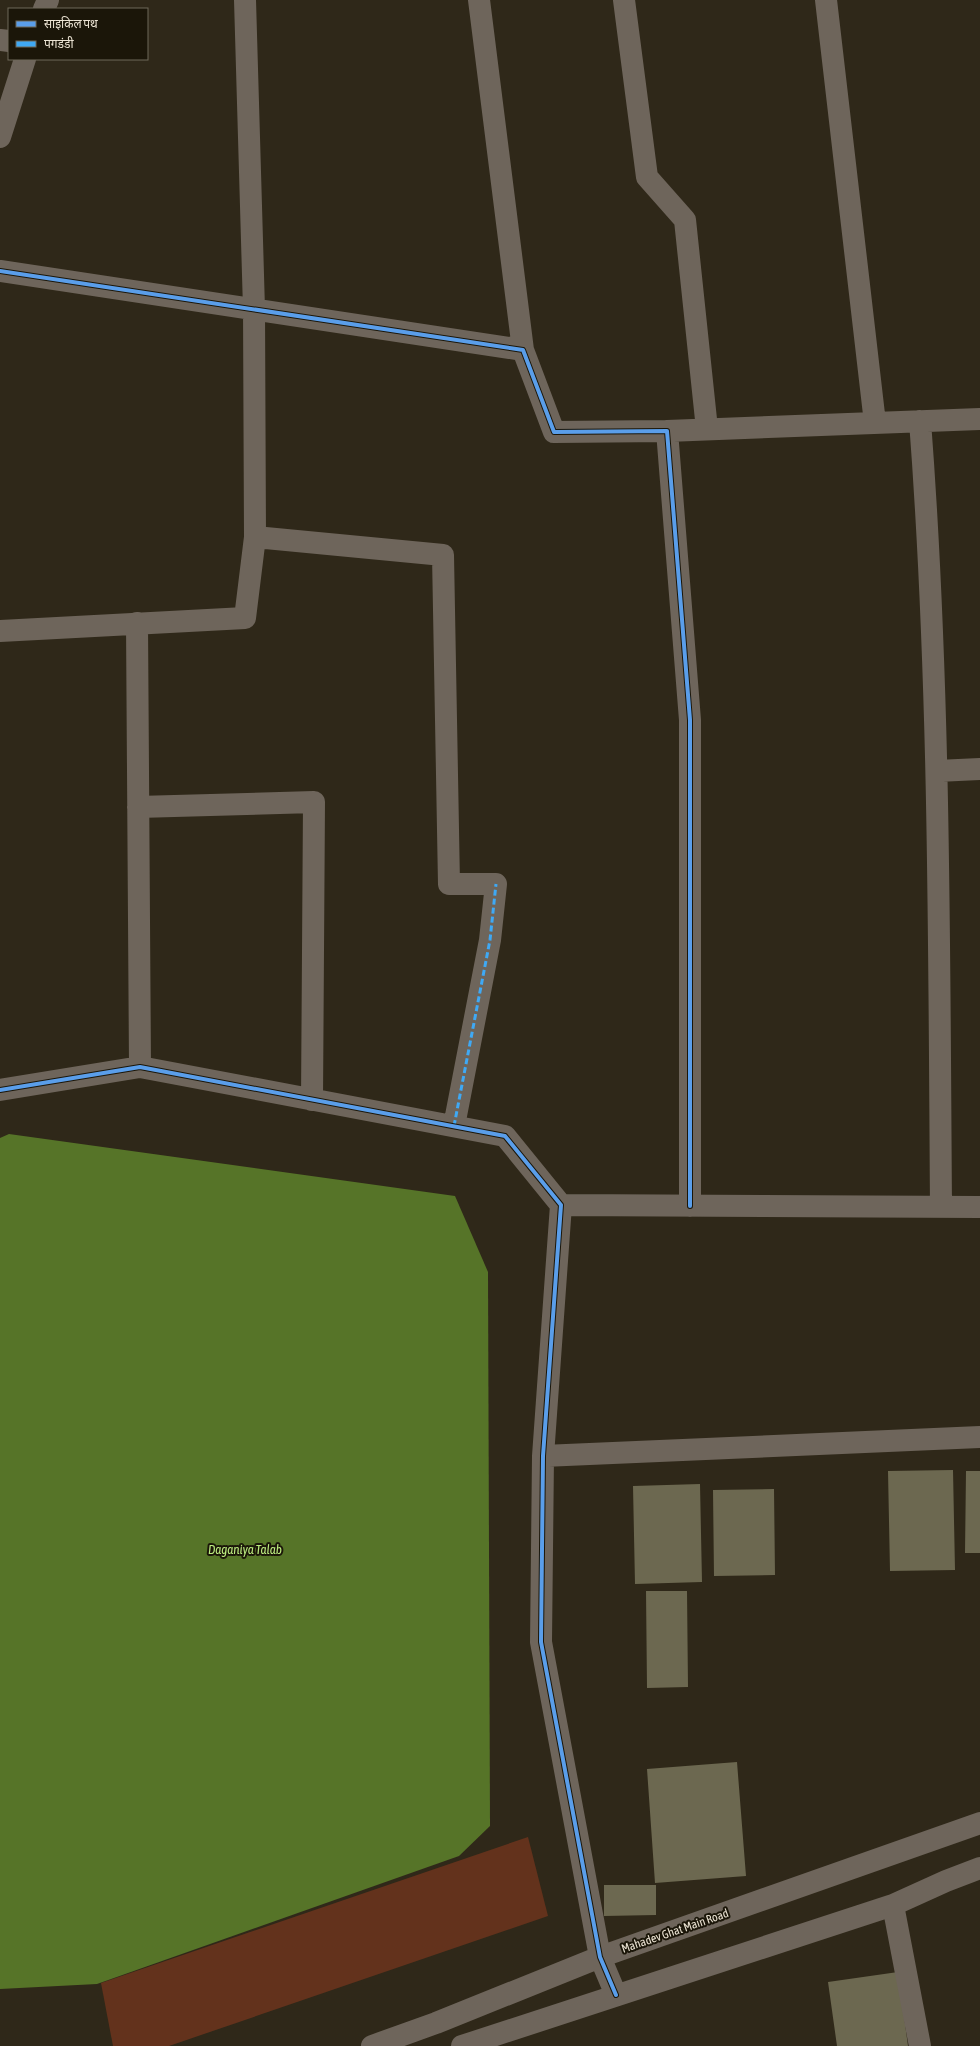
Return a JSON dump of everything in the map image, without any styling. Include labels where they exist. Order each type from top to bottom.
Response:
[{"type":"street","points":[[0,631],[245,618],[255,537],[254,309],[245,0]]},
{"type":"street","points":[[479,0],[523,350],[554,432],[667,431],[980,419]]},
{"type":"street","points":[[624,0],[647,177],[685,220],[707,429]]},
{"type":"street","points":[[826,0],[875,422]]},
{"type":"street","points":[[0,137],[25,60]]},
{"type":"street","points":[[0,271],[523,350]]},
{"type":"street","points":[[920,421],[926,504],[937,771],[941,1207]]},
{"type":"street","points":[[667,431],[690,720],[690,1206]]},
{"type":"street","points":[[255,537],[443,555],[449,884],[496,884],[490,940],[454,1126]]},
{"type":"street","points":[[137,623],[140,1067]]},
{"type":"street","points":[[937,771],[980,769]]},
{"type":"street","points":[[138,807],[314,802],[312,1100]]},
{"type":"street","points":[[0,1090],[140,1067],[505,1136],[561,1205],[543,1456],[541,1642],[600,1957],[616,1995]]},
{"type":"street","points":[[561,1205],[980,1207]]},
{"type":"street","points":[[543,1456],[980,1438]]},
{"type":"street","name":"Mahadev Ghat Main Road","points":[[372,2046],[436,2023],[600,1957],[980,1823]]},
{"type":"street","points":[[462,2046],[492,2041],[616,1995],[893,1905],[946,1881],[980,1868]]},
{"type":"street","points":[[893,1905],[920,2046]]},
{"type":"shaded area","points":[[528,1837],[548,1916],[169,2046],[113,2046],[101,1983]]},
{"type":"water","name":"Daganiya Talab","points":[[9,1134],[455,1196],[488,1272],[490,1826],[459,1856],[97,1984],[0,1989],[0,1138]]},
{"type":"building","points":[[953,1470],[955,1570],[890,1571],[888,1471]]},
{"type":"building","points":[[966,1471],[980,1471],[980,1553],[965,1553]]},
{"type":"building","points":[[700,1484],[702,1582],[635,1584],[633,1486]]},
{"type":"building","points":[[774,1489],[775,1575],[714,1576],[713,1490]]},
{"type":"building","points":[[646,1591],[687,1591],[688,1687],[647,1688]]},
{"type":"building","points":[[737,1762],[746,1876],[655,1883],[647,1769]]},
{"type":"building","points":[[604,1885],[656,1885],[656,1915],[604,1916]]},
{"type":"building","points":[[898,1972],[908,2046],[837,2046],[828,1982]]},
{"type":"marked path","points":[[454,1126],[490,940],[496,884]]},
{"type":"cycle path","points":[[0,271],[523,350],[554,432],[667,431],[690,720],[690,1206]]},
{"type":"cycle path","points":[[0,1090],[140,1067],[505,1136],[561,1205],[543,1456],[541,1642],[600,1957],[616,1995]]}]
